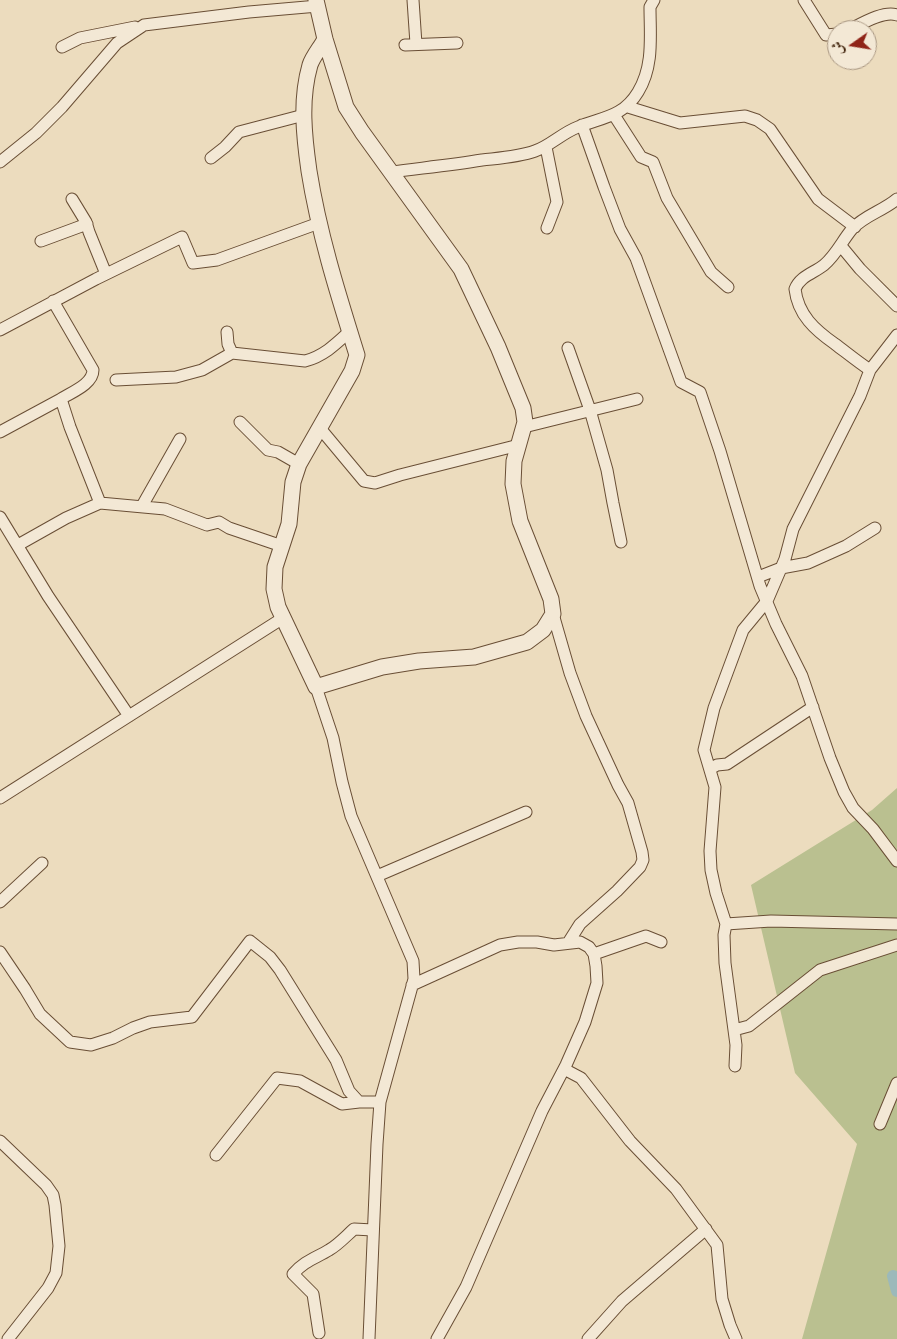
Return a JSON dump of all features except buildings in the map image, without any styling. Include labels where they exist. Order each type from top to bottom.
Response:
[{"type":"street","points":[[413,0],[410,44],[457,44]]},
{"type":"street","points":[[391,172],[510,157],[533,152],[546,147],[575,128],[614,115],[628,106],[639,91],[650,60],[650,7],[654,0]]},
{"type":"street","points":[[804,0],[827,35]]},
{"type":"street","points":[[62,47],[80,38],[144,25],[317,3],[325,39],[346,107],[461,269],[498,347],[523,408],[525,422],[514,460],[513,484],[520,521],[551,599],[552,614],[570,673],[586,716],[628,803],[642,852],[643,860],[640,867],[617,891],[580,924],[568,943]]},
{"type":"street","points":[[867,20],[892,14],[897,15]]},
{"type":"street","points":[[0,162],[36,133],[62,107],[116,42],[144,25]]},
{"type":"street","points":[[325,39],[311,63],[304,91],[304,136],[326,254],[357,355],[352,371],[299,464],[293,482],[289,524],[275,567],[274,589],[278,607],[316,687],[333,738],[342,782],[352,816],[413,961],[414,979],[380,1102],[369,1339]]},
{"type":"street","points":[[628,106],[680,123],[745,116],[757,120],[770,128],[818,199],[855,227]]},
{"type":"street","points":[[211,158],[226,147],[239,132],[304,115]]},
{"type":"street","points":[[614,115],[641,157],[653,162],[667,198],[711,272],[728,287]]},
{"type":"street","points":[[582,125],[620,229],[636,258],[682,382],[700,392],[758,577],[776,624],[802,676],[830,758],[853,808],[873,829],[897,861]]},
{"type":"street","points":[[546,147],[557,202],[547,228]]},
{"type":"street","points":[[870,370],[823,337],[811,325],[797,300],[795,289],[796,284],[822,267],[833,257],[855,227],[870,215],[897,199]]},
{"type":"street","points":[[72,200],[87,224],[106,274]]},
{"type":"street","points":[[0,330],[106,274],[182,238],[193,263],[217,260],[319,223]]},
{"type":"street","points":[[41,241],[87,224]]},
{"type":"street","points":[[841,246],[860,269],[897,306]]},
{"type":"street","points":[[0,432],[61,399],[88,382],[93,376],[93,370],[53,301]]},
{"type":"street","points":[[116,380],[176,377],[202,370],[232,353],[305,361],[316,358],[328,351],[350,331]]},
{"type":"street","points":[[227,332],[228,344],[232,353]]},
{"type":"street","points":[[735,1066],[736,1045],[725,962],[724,935],[726,924],[711,870],[710,851],[715,787],[704,750],[714,708],[743,630],[767,601],[781,568],[793,529],[860,396],[870,370],[897,335]]},
{"type":"street","points":[[568,348],[590,410],[607,470],[612,503],[622,542]]},
{"type":"street","points":[[61,399],[100,504]]},
{"type":"street","points":[[524,427],[637,399]]},
{"type":"street","points":[[240,422],[268,450],[278,452],[299,464]]},
{"type":"street","points":[[319,427],[364,481],[375,484],[400,475],[519,444]]},
{"type":"street","points":[[142,506],[180,439]]},
{"type":"street","points":[[18,546],[66,518],[100,504],[165,509],[207,525],[219,522],[229,528],[282,546]]},
{"type":"street","points":[[0,517],[48,596],[129,716]]},
{"type":"street","points":[[758,577],[781,568],[808,563],[846,546],[875,528]]},
{"type":"street","points":[[316,687],[382,667],[419,661],[474,657],[527,642],[543,630],[552,614]]},
{"type":"street","points":[[0,798],[283,618]]},
{"type":"street","points":[[710,769],[717,765],[727,764],[813,707]]},
{"type":"street","points":[[377,876],[526,812]]},
{"type":"street","points":[[0,902],[42,863]]},
{"type":"street","points":[[726,924],[772,920],[897,924]]},
{"type":"street","points":[[594,954],[646,936],[661,942]]},
{"type":"street","points":[[2,959],[40,1014],[56,1030],[70,1042],[91,1045],[150,1022],[192,1017],[250,941],[270,957],[280,970],[336,1060],[349,1092],[359,1102]]},
{"type":"street","points":[[412,985],[500,946],[518,942],[537,942],[554,945],[580,942],[589,947],[594,954],[597,983],[585,1022],[564,1070],[542,1111],[466,1287],[437,1339]]},
{"type":"street","points":[[734,1030],[749,1026],[820,970],[897,945]]},
{"type":"street","points":[[564,1070],[581,1078],[630,1141],[676,1190],[717,1245],[722,1299],[736,1339]]},
{"type":"street","points":[[216,1155],[277,1078],[300,1081],[342,1104],[380,1102]]},
{"type":"street","points":[[880,1124],[897,1083]]},
{"type":"street","points":[[0,1141],[46,1185],[55,1205],[59,1246],[56,1273],[48,1288],[8,1339]]},
{"type":"street","points":[[319,1333],[313,1294],[294,1274],[310,1259],[330,1250],[354,1229],[373,1230]]},
{"type":"street","points":[[588,1339],[622,1301],[706,1229]]},
{"type":"green space","points":[[897,788],[897,1339],[802,1339],[857,1144],[795,1073],[751,885],[872,810]]},
{"type":"waterway","points":[[893,1276],[897,1291]]}]
